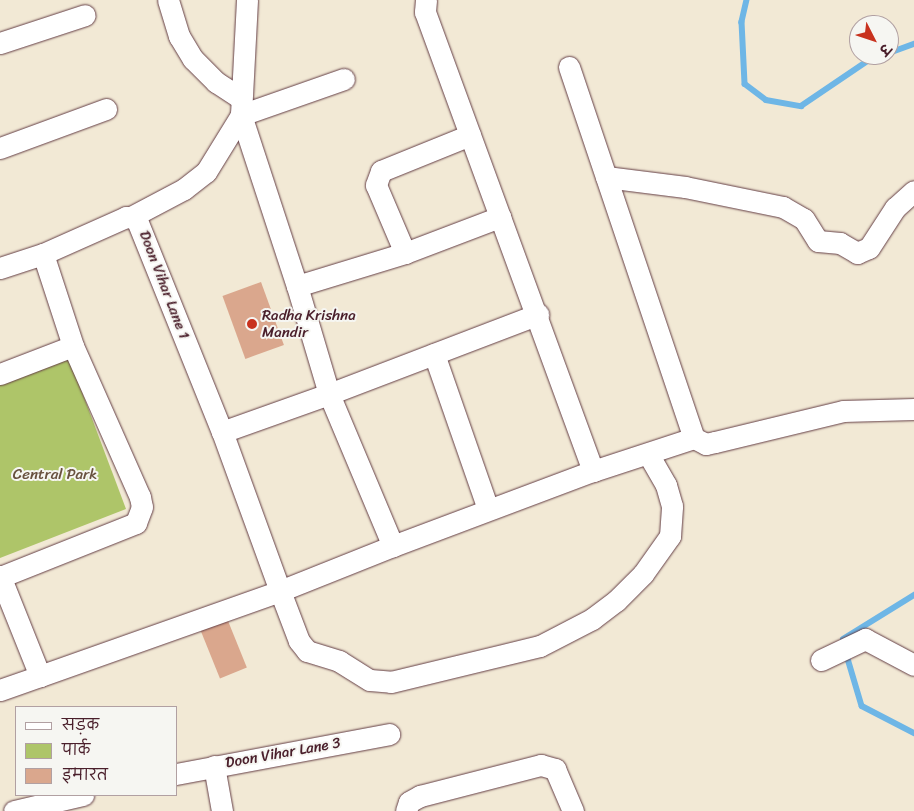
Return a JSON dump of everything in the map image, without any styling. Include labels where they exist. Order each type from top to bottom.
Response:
[{"type":"street","points":[[168,0],[180,36],[193,59],[241,106]]},
{"type":"street","points":[[247,0],[241,106],[330,394],[393,546]]},
{"type":"street","points":[[426,0],[425,12],[500,217],[538,314],[593,471]]},
{"type":"street","points":[[0,43],[85,15]]},
{"type":"street","points":[[569,67],[694,438],[706,444],[843,411],[914,409]]},
{"type":"street","points":[[132,217],[184,189],[206,172],[241,106],[344,79]]},
{"type":"street","points":[[0,148],[106,109]]},
{"type":"street","points":[[405,253],[376,185],[377,175],[470,135]]},
{"type":"street","points":[[606,177],[685,187],[783,207],[804,220],[818,241],[840,243],[857,253],[868,248],[895,208],[914,191]]},
{"type":"street","name":"Doon Vihar Lane 1","points":[[0,268],[43,254],[132,217],[139,221],[222,432],[299,641],[307,651],[339,661],[370,680],[391,682],[540,646],[592,619],[616,601],[667,542],[673,524],[672,506],[666,485],[649,455]]},
{"type":"street","points":[[297,286],[405,253],[500,217]]},
{"type":"street","points":[[40,676],[0,576],[136,523],[140,516],[140,497],[73,346],[43,254]]},
{"type":"street","points":[[222,432],[330,394],[538,314]]},
{"type":"street","points":[[0,374],[73,346]]},
{"type":"street","points":[[434,354],[488,510]]},
{"type":"street","points":[[0,690],[280,591],[393,546],[593,471],[649,455],[694,438]]},
{"type":"street","points":[[821,660],[858,640],[878,643],[914,665]]},
{"type":"street","name":"Doon Vihar Lane 3","points":[[178,774],[390,734]]},
{"type":"street","points":[[214,766],[222,811]]},
{"type":"street","points":[[406,811],[409,802],[420,796],[541,766],[555,769],[573,811]]},
{"type":"street","points":[[14,811],[79,796]]},
{"type":"green space","name":"Central Park","points":[[67,352],[126,509],[0,558],[0,377]]},
{"type":"building","points":[[261,282],[284,345],[245,359],[222,296]]},
{"type":"building","points":[[224,611],[247,668],[220,678],[197,622]]},
{"type":"waterway","points":[[747,0],[742,22],[745,84],[766,100],[801,106],[862,65]]},
{"type":"waterway","points":[[899,49],[914,44]]},
{"type":"waterway","points":[[843,639],[914,595]]},
{"type":"waterway","points":[[846,652],[862,706],[914,733]]},
{"type":"place","name":"Radha Krishna Mandir","points":[[252,324]]}]
